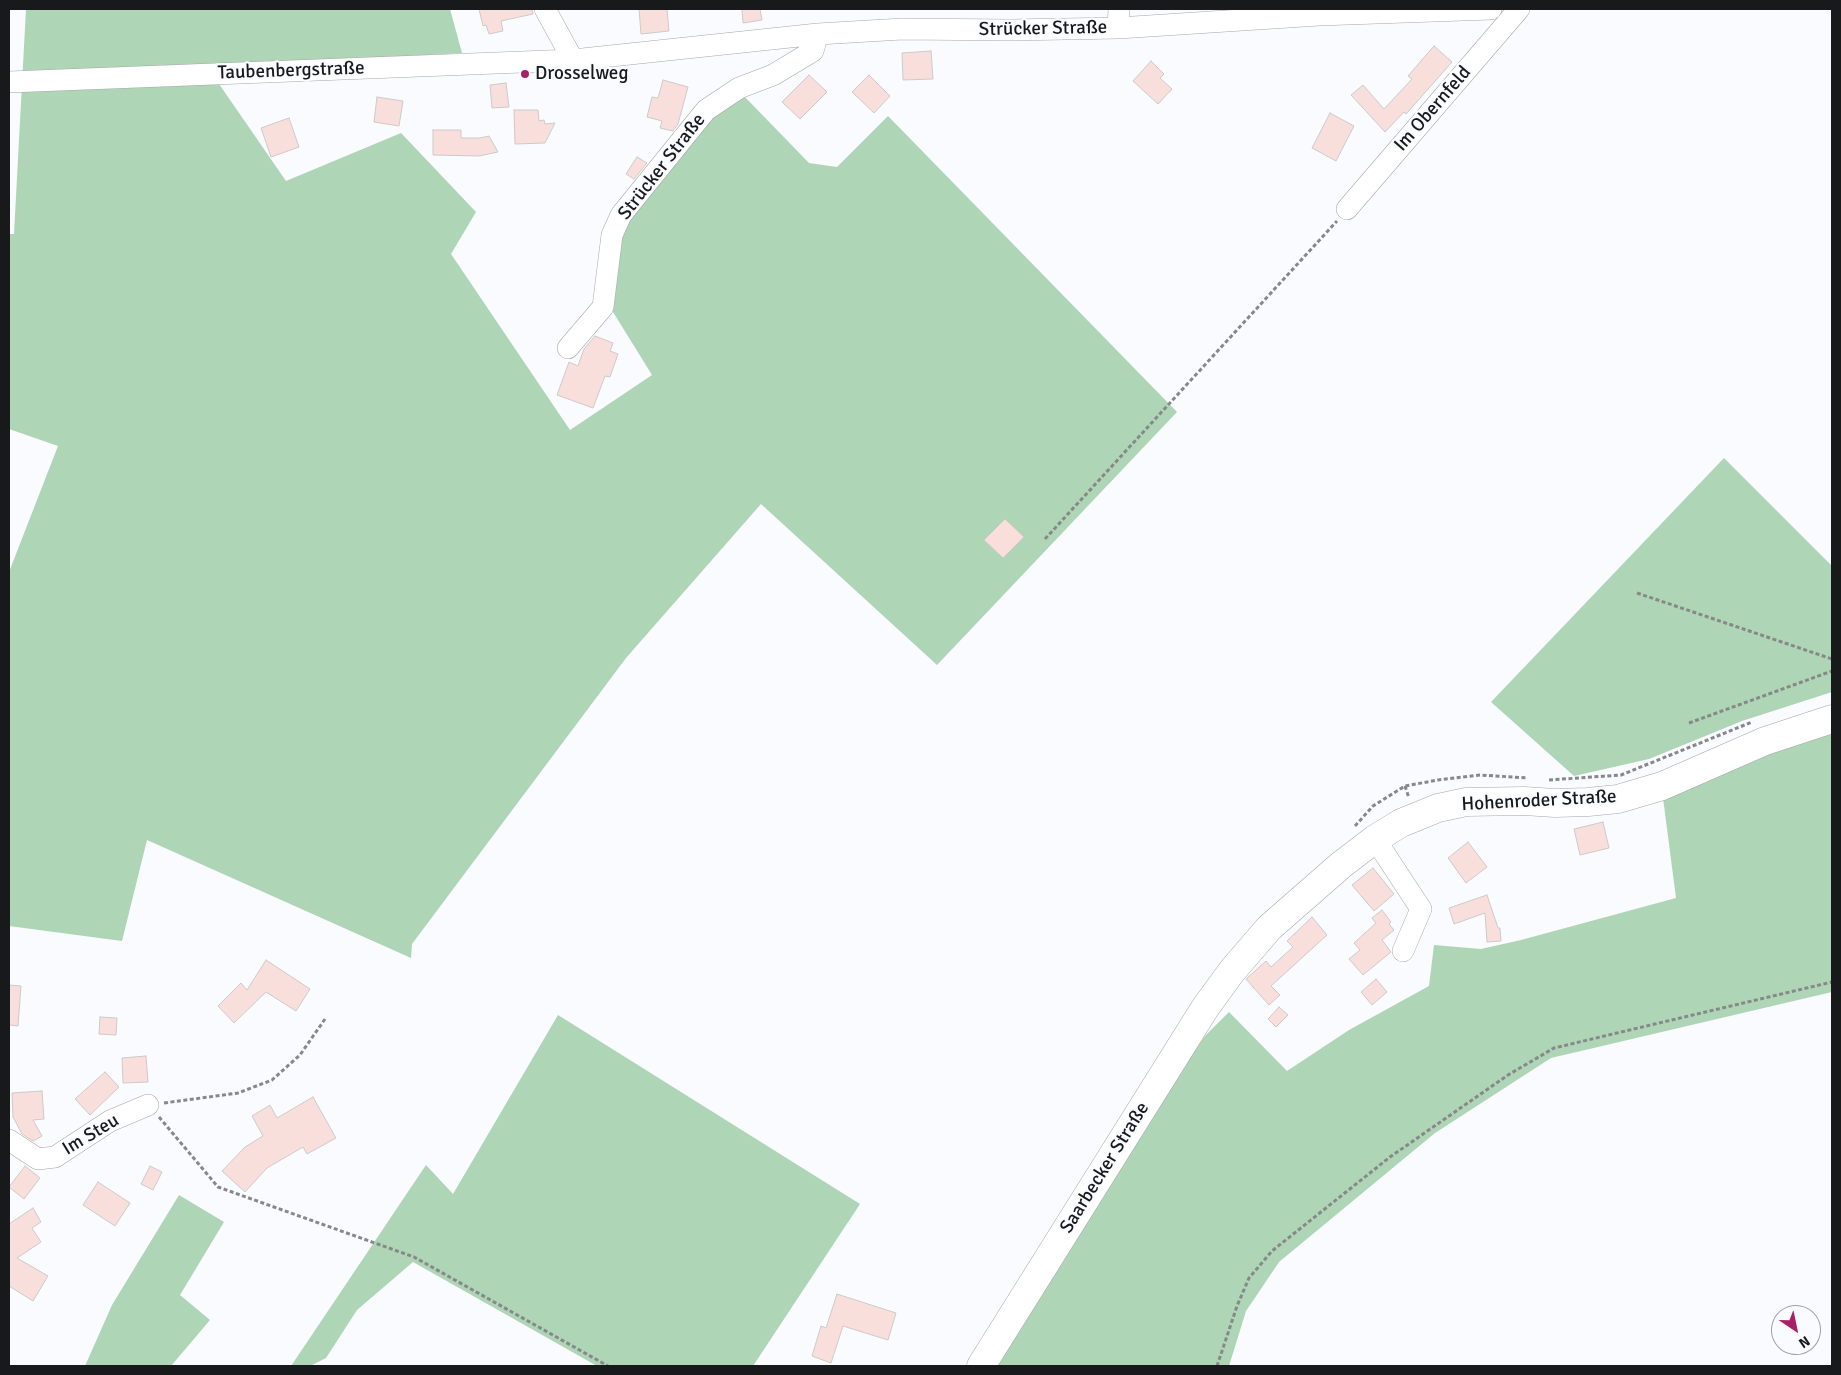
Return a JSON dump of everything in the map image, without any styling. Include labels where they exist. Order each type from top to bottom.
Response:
[{"type":"main road","name":"Hohenroder Straße","points":[[1232,971],[1269,928],[1334,870],[1364,833],[1438,808],[1466,802],[1588,802],[1618,799],[1639,794],[1662,786],[1765,741],[1832,719]]},
{"type":"main road","name":"Saarbecker Straße","points":[[981,1366],[1205,1008],[1232,971]]},
{"type":"street","points":[[545,9],[574,60]]},
{"type":"street","points":[[1119,19],[1491,9]]},
{"type":"street","name":"Im Obernfeld","points":[[1348,209],[1518,9]]},
{"type":"street","name":"Strücker Straße","points":[[574,60],[818,34],[902,29],[1011,30],[1119,19]]},
{"type":"street","name":"Strücker Straße","points":[[568,348],[603,307],[612,235],[621,214],[706,110],[740,88],[773,75],[813,51],[818,34]]},
{"type":"street","name":"Taubenbergstraße","points":[[9,82],[574,60]]},
{"type":"street","points":[[1364,833],[1421,909],[1403,951]]},
{"type":"street","name":"Im Steu","points":[[9,1140],[38,1159],[55,1157],[110,1121],[148,1105]]},
{"type":"path","points":[[1045,539],[1348,209]]},
{"type":"path","points":[[1636,593],[1832,660]]},
{"type":"path","points":[[1689,723],[1832,671]]},
{"type":"path","points":[[1542,779],[1621,775],[1743,724],[1761,719]]},
{"type":"path","points":[[1364,833],[1373,806],[1405,786],[1480,775],[1533,778]]},
{"type":"path","points":[[1217,1366],[1237,1306],[1250,1278],[1272,1251],[1390,1157],[1508,1074],[1554,1048],[1832,982]]},
{"type":"path","points":[[148,1105],[238,1092],[272,1080],[300,1055],[325,1019]]},
{"type":"path","points":[[148,1105],[218,1187],[414,1257],[608,1366]]},
{"type":"green space","points":[[26,9],[450,9],[462,53],[208,68],[286,181],[401,133],[476,212],[451,254],[570,430],[652,375],[613,312],[618,235],[712,114],[742,94],[809,163],[837,167],[888,116],[1177,412],[937,665],[761,504],[626,658],[412,944],[411,958],[147,840],[122,941],[9,926],[9,572],[58,446],[9,429],[9,234],[14,234]]},
{"type":"green space","points":[[1724,458],[1832,566],[1832,692],[1742,721],[1649,759],[1574,776],[1491,702]]},
{"type":"green space","points":[[1832,731],[1832,992],[1551,1058],[1435,1133],[1279,1262],[1246,1311],[1229,1366],[994,1366],[1146,1117],[1205,1036],[1229,1012],[1287,1071],[1349,1030],[1429,986],[1434,945],[1481,949],[1676,898],[1663,798],[1776,748]]},
{"type":"green space","points":[[558,1015],[860,1204],[753,1366],[597,1366],[413,1262],[357,1310],[326,1358],[310,1366],[291,1366],[426,1165],[453,1194]]},
{"type":"green space","points":[[179,1195],[224,1222],[180,1295],[210,1320],[171,1366],[85,1366],[112,1305]]},
{"type":"building","points":[[479,9],[532,9],[533,14],[501,21],[503,31],[489,34],[486,25],[483,26]]},
{"type":"building","points":[[639,9],[667,9],[669,31],[641,34]]},
{"type":"building","points":[[742,9],[760,9],[762,20],[743,23]]},
{"type":"building","points":[[1434,46],[1452,62],[1406,114],[1404,112],[1385,132],[1351,95],[1363,85],[1384,109],[1412,79],[1408,76]]},
{"type":"building","points":[[931,51],[933,79],[903,80],[902,53]]},
{"type":"building","points":[[1151,61],[1164,74],[1160,78],[1172,89],[1158,104],[1133,81]]},
{"type":"building","points":[[809,75],[827,92],[800,119],[782,102]]},
{"type":"building","points":[[869,75],[890,96],[874,113],[852,92]]},
{"type":"building","points":[[663,80],[688,87],[678,124],[673,131],[660,128],[662,121],[647,117],[652,97],[658,98]]},
{"type":"building","points":[[506,83],[509,107],[492,108],[490,85]]},
{"type":"building","points":[[377,97],[403,101],[399,126],[374,122]]},
{"type":"building","points":[[514,110],[538,110],[539,121],[544,120],[545,124],[555,123],[545,143],[515,144]]},
{"type":"building","points":[[1330,113],[1354,126],[1336,161],[1312,148]]},
{"type":"building","points":[[289,118],[299,147],[271,157],[261,128]]},
{"type":"building","points":[[433,130],[461,130],[461,138],[489,136],[498,152],[479,156],[433,155]]},
{"type":"building","points":[[637,157],[647,163],[634,179],[626,174]]},
{"type":"building","points":[[595,336],[613,343],[610,351],[618,354],[610,377],[605,376],[593,408],[557,395],[569,362],[578,366],[584,349]]},
{"type":"building","points":[[1005,519],[1024,537],[1003,558],[984,540]]},
{"type":"building","points":[[1603,822],[1609,848],[1580,855],[1574,829]]},
{"type":"building","points":[[1468,842],[1487,867],[1466,883],[1448,858]]},
{"type":"building","points":[[1373,868],[1394,894],[1374,911],[1352,885]]},
{"type":"building","points":[[1487,895],[1498,928],[1500,928],[1501,941],[1487,942],[1485,913],[1454,924],[1449,908]]},
{"type":"building","points":[[1382,910],[1391,922],[1389,924],[1394,930],[1382,940],[1391,952],[1363,975],[1349,959],[1360,950],[1354,943],[1376,923],[1372,918]]},
{"type":"building","points":[[1312,917],[1327,935],[1271,986],[1280,995],[1269,1005],[1246,979],[1266,961],[1271,967],[1293,947],[1287,941]]},
{"type":"building","points":[[266,960],[310,989],[296,1011],[266,992],[234,1023],[218,1006],[241,983],[247,990]]},
{"type":"building","points":[[1376,979],[1387,992],[1372,1005],[1361,992]]},
{"type":"building","points":[[9,985],[21,986],[18,1026],[9,1025]]},
{"type":"building","points":[[1279,1007],[1288,1015],[1276,1027],[1268,1019]]},
{"type":"building","points":[[100,1017],[117,1018],[116,1035],[99,1034]]},
{"type":"building","points":[[146,1056],[148,1082],[123,1083],[122,1058]]},
{"type":"building","points":[[105,1072],[119,1087],[90,1115],[75,1099]]},
{"type":"building","points":[[42,1091],[44,1119],[33,1120],[42,1136],[33,1141],[22,1134],[13,1117],[12,1093]]},
{"type":"building","points":[[313,1097],[336,1138],[307,1154],[303,1147],[267,1168],[245,1192],[222,1171],[245,1147],[263,1136],[252,1116],[270,1105],[277,1118]]},
{"type":"building","points":[[25,1166],[40,1178],[24,1199],[9,1187]]},
{"type":"building","points":[[150,1166],[162,1172],[153,1190],[141,1184]]},
{"type":"building","points":[[98,1182],[130,1203],[115,1226],[83,1205]]},
{"type":"building","points":[[33,1208],[41,1222],[32,1228],[41,1242],[17,1258],[48,1276],[33,1301],[9,1286],[9,1224]]},
{"type":"building","points":[[837,1294],[896,1313],[888,1340],[843,1326],[831,1363],[812,1356],[821,1326],[826,1328]]},
{"type":"place","name":"Drosselweg","points":[[525,74]]}]
